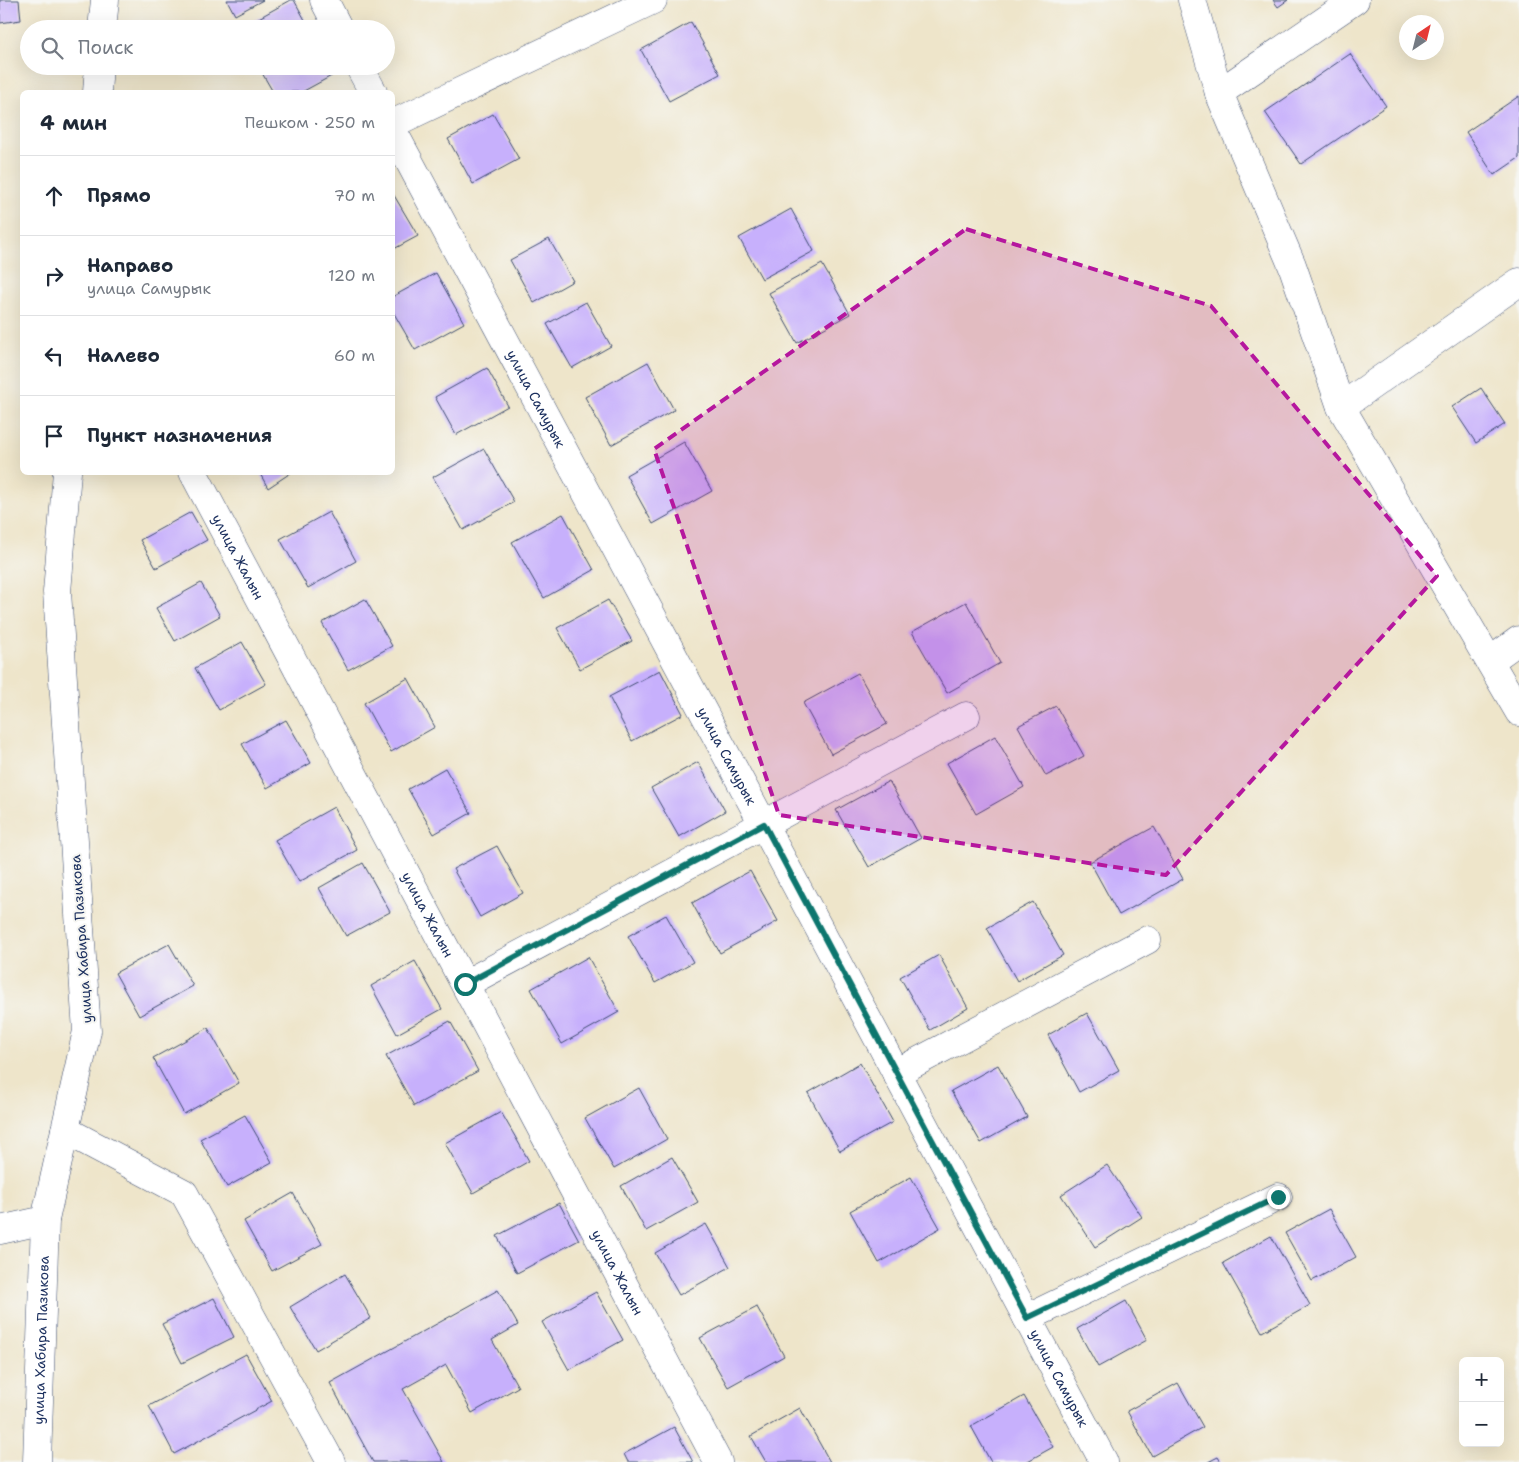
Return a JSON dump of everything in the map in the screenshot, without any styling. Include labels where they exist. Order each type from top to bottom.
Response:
[{"type":"street","points":[[103,20],[105,0]]},
{"type":"street","points":[[324,0],[334,20]]},
{"type":"street","points":[[395,123],[653,0]]},
{"type":"street","points":[[1192,0],[1220,93],[1292,265],[1341,406],[1519,712]]},
{"type":"street","points":[[1220,93],[1355,0]]},
{"type":"street","points":[[97,90],[98,75]]},
{"type":"street","points":[[364,75],[372,90]]},
{"type":"street","name":"улица Самурык","points":[[395,135],[1104,1462]]},
{"type":"street","points":[[1341,406],[1519,282]]},
{"type":"street","name":"улица Хабира Пазикова","points":[[37,1462],[45,1220],[87,1031],[57,592],[67,475]]},
{"type":"street","name":"улица Жалын","points":[[195,475],[718,1462]]},
{"type":"street","points":[[1490,660],[1519,640]]},
{"type":"street","points":[[465,984],[966,716]]},
{"type":"street","points":[[896,1073],[1147,940]]},
{"type":"street","points":[[66,1130],[184,1192],[331,1462]]},
{"type":"street","points":[[1027,1318],[1278,1197]]},
{"type":"street","points":[[0,1230],[45,1220]]},
{"type":"highlighted area","points":[[966,229],[1211,306],[1437,576],[1166,875],[779,815],[654,449]]},
{"type":"building","points":[[0,0],[19,0],[21,20],[0,23]]},
{"type":"building","points":[[227,0],[263,0],[235,15]]},
{"type":"building","points":[[294,0],[305,20],[255,20]]},
{"type":"building","points":[[1273,0],[1288,0],[1278,7]]},
{"type":"building","points":[[691,22],[720,74],[669,101],[641,50]]},
{"type":"building","points":[[1350,54],[1386,106],[1301,164],[1265,112]]},
{"type":"building","points":[[263,75],[333,75],[306,90],[272,90]]},
{"type":"building","points":[[1519,96],[1519,158],[1494,175],[1466,132]]},
{"type":"building","points":[[493,114],[519,159],[473,184],[448,139]]},
{"type":"building","points":[[395,197],[418,236],[395,248]]},
{"type":"building","points":[[791,209],[814,251],[762,279],[739,238]]},
{"type":"building","points":[[549,239],[573,281],[534,303],[510,260]]},
{"type":"building","points":[[822,264],[850,314],[797,343],[769,293]]},
{"type":"building","points":[[436,273],[464,323],[415,350],[395,315],[395,295]]},
{"type":"building","points":[[586,302],[611,346],[572,368],[547,324]]},
{"type":"building","points":[[648,362],[674,410],[611,445],[585,397]]},
{"type":"building","points":[[487,368],[508,406],[456,435],[435,397]]},
{"type":"building","points":[[1481,388],[1505,424],[1476,443],[1452,407]]},
{"type":"building","points":[[684,442],[712,491],[653,524],[626,475]]},
{"type":"building","points":[[484,449],[514,502],[463,530],[433,477]]},
{"type":"building","points":[[261,475],[288,475],[268,488]]},
{"type":"building","points":[[191,512],[207,540],[156,568],[140,540]]},
{"type":"building","points":[[329,512],[356,561],[308,588],[280,539]]},
{"type":"building","points":[[563,514],[594,570],[544,598],[512,542]]},
{"type":"building","points":[[201,583],[220,616],[175,641],[156,608]]},
{"type":"building","points":[[365,599],[392,646],[348,670],[322,623]]},
{"type":"building","points":[[608,600],[632,641],[580,669],[557,628]]},
{"type":"building","points":[[966,602],[1000,663],[947,693],[912,632]]},
{"type":"building","points":[[242,642],[266,684],[219,710],[195,668]]},
{"type":"building","points":[[660,670],[683,714],[632,741],[609,697]]},
{"type":"building","points":[[858,673],[887,724],[831,754],[803,703]]},
{"type":"building","points":[[408,678],[435,727],[391,752],[364,703]]},
{"type":"building","points":[[1056,706],[1084,756],[1046,776],[1018,726]]},
{"type":"building","points":[[286,720],[311,763],[267,788],[242,744]]},
{"type":"building","points":[[995,736],[1024,787],[976,814],[947,763]]},
{"type":"building","points":[[698,762],[725,811],[679,837],[651,788]]},
{"type":"building","points":[[445,768],[471,813],[434,834],[408,789]]},
{"type":"building","points":[[889,781],[921,838],[869,867],[836,810]]},
{"type":"building","points":[[334,807],[357,850],[299,882],[275,840]]},
{"type":"building","points":[[1154,827],[1183,879],[1119,915],[1090,862]]},
{"type":"building","points":[[497,846],[523,893],[480,917],[453,869]]},
{"type":"building","points":[[363,863],[390,912],[346,936],[319,888]]},
{"type":"building","points":[[750,871],[778,921],[720,953],[692,903]]},
{"type":"building","points":[[1033,902],[1063,955],[1017,981],[987,928]]},
{"type":"building","points":[[666,915],[693,962],[655,983],[628,936]]},
{"type":"building","points":[[169,944],[193,986],[139,1016],[115,973]]},
{"type":"building","points":[[939,955],[968,1008],[930,1030],[900,977]]},
{"type":"building","points":[[588,957],[619,1012],[562,1044],[531,989]]},
{"type":"building","points":[[415,961],[442,1009],[397,1034],[371,986]]},
{"type":"building","points":[[1087,1013],[1119,1070],[1079,1092],[1048,1035]]},
{"type":"building","points":[[450,1021],[478,1071],[414,1106],[386,1056]]},
{"type":"building","points":[[208,1028],[239,1083],[184,1114],[153,1058]]},
{"type":"building","points":[[860,1063],[893,1122],[840,1151],[808,1093]]},
{"type":"building","points":[[998,1065],[1027,1117],[981,1143],[951,1091]]},
{"type":"building","points":[[639,1088],[667,1139],[614,1169],[585,1118]]},
{"type":"building","points":[[501,1112],[529,1161],[473,1193],[445,1143]]},
{"type":"building","points":[[245,1115],[272,1162],[227,1187],[200,1139]]},
{"type":"building","points":[[672,1157],[698,1202],[646,1231],[621,1186]]},
{"type":"building","points":[[1107,1165],[1142,1217],[1095,1247],[1061,1195]]},
{"type":"building","points":[[911,1177],[940,1228],[879,1263],[850,1211]]},
{"type":"building","points":[[293,1193],[322,1244],[272,1271],[244,1221]]},
{"type":"building","points":[[559,1203],[579,1240],[517,1273],[497,1236]]},
{"type":"building","points":[[1329,1209],[1356,1257],[1312,1281],[1285,1233]]},
{"type":"building","points":[[706,1224],[730,1267],[679,1295],[655,1253]]},
{"type":"building","points":[[1271,1236],[1310,1305],[1262,1332],[1223,1263]]},
{"type":"building","points":[[345,1274],[371,1318],[316,1350],[290,1307]]},
{"type":"building","points":[[498,1290],[518,1325],[492,1340],[518,1387],[472,1413],[446,1365],[403,1389],[444,1462],[373,1462],[330,1383]]},
{"type":"building","points":[[596,1292],[623,1340],[569,1370],[542,1322]]},
{"type":"building","points":[[214,1298],[234,1337],[182,1363],[162,1324]]},
{"type":"building","points":[[1126,1301],[1147,1340],[1098,1367],[1077,1329]]},
{"type":"building","points":[[757,1307],[784,1356],[728,1387],[700,1338]]},
{"type":"building","points":[[246,1354],[272,1401],[174,1454],[149,1406]]},
{"type":"building","points":[[1178,1383],[1203,1427],[1152,1456],[1127,1411]]},
{"type":"building","points":[[1024,1396],[1053,1447],[1026,1462],[991,1462],[971,1426]]},
{"type":"building","points":[[800,1408],[830,1462],[766,1462],[751,1436]]},
{"type":"building","points":[[674,1427],[693,1462],[628,1462],[624,1454]]},
{"type":"building","points":[[1218,1457],[1221,1462],[1208,1462]]},
{"type":"route","points":[[465,984],[764,824],[1027,1318],[1278,1197]]}]
